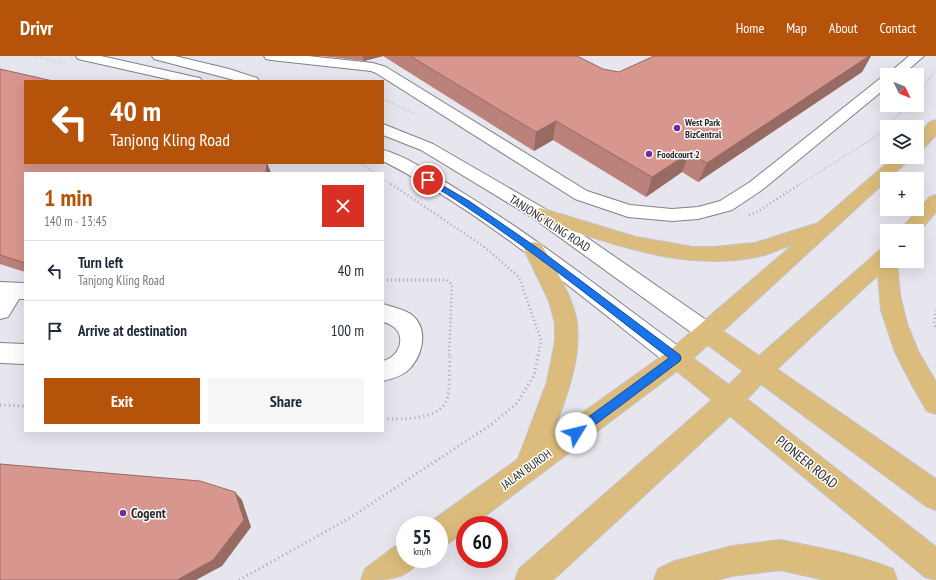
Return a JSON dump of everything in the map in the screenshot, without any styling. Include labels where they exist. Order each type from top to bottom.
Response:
[{"type":"main road","points":[[924,138],[936,125]]},
{"type":"main road","points":[[896,164],[708,332],[936,496]]},
{"type":"main road","points":[[915,224],[936,201]]},
{"type":"main road","points":[[540,214],[635,244],[692,254],[714,254],[756,250],[827,226]]},
{"type":"main road","points":[[528,468],[559,382],[566,342],[566,323],[560,301],[534,249]]},
{"type":"main road","points":[[530,580],[880,262]]},
{"type":"main road","points":[[888,268],[890,295],[898,330],[919,378],[936,403]]},
{"type":"main road","name":"JALAN BUROH","points":[[448,526],[677,358],[708,332]]},
{"type":"main road","name":"PIONEER ROAD","points":[[677,358],[936,566]]},
{"type":"main road","points":[[669,580],[675,576],[732,562],[780,555],[861,573],[882,580]]},
{"type":"main road","points":[[376,580],[396,565]]},
{"type":"street","points":[[83,56],[191,80]]},
{"type":"street","points":[[271,56],[373,67],[388,74],[581,195],[628,211],[672,215],[698,213],[726,206],[756,186],[880,86]]},
{"type":"street","points":[[902,68],[917,56]]},
{"type":"street","points":[[166,57],[249,80]]},
{"type":"street","name":"TANJONG KLING ROAD","points":[[384,129],[427,147],[540,214],[708,332]]},
{"type":"street","points":[[384,155],[402,164],[467,203],[534,249],[677,358]]},
{"type":"street","points":[[0,311],[13,290]]},
{"type":"street","points":[[384,312],[395,316],[408,325],[413,340],[408,353],[397,366],[384,371]]},
{"type":"path","points":[[924,86],[936,70]]},
{"type":"path","points":[[744,217],[758,212],[872,139],[901,112]]},
{"type":"path","points":[[362,164],[374,172]]},
{"type":"path","points":[[239,580],[348,519],[492,424],[516,404],[534,376],[541,340],[519,277],[483,246],[384,179]]},
{"type":"path","points":[[384,280],[447,280],[452,285],[448,397],[443,406],[431,415],[423,418],[384,419]]},
{"type":"path","points":[[936,310],[934,322],[936,329]]},
{"type":"path","points":[[0,405],[24,406]]},
{"type":"building","name":"West Park BizCentral","points":[[410,56],[577,56],[603,69],[619,72],[654,56],[869,56],[707,163],[689,153],[652,177],[556,121],[536,132]]},
{"type":"building","points":[[0,69],[49,80],[24,80],[24,164],[267,164],[266,172],[24,172],[24,263],[0,255]]},
{"type":"building","name":"Cogent","points":[[0,464],[200,481],[235,492],[244,520],[213,560],[177,580],[0,580]]},
{"type":"place","name":"West Park BizCentral","points":[[677,128]]},
{"type":"place","name":"Foodcourt 2","points":[[649,154]]},
{"type":"place","name":"Cogent","points":[[123,513]]},
{"type":"route","points":[[428,180],[467,203],[534,249],[677,358],[576,433]]}]
